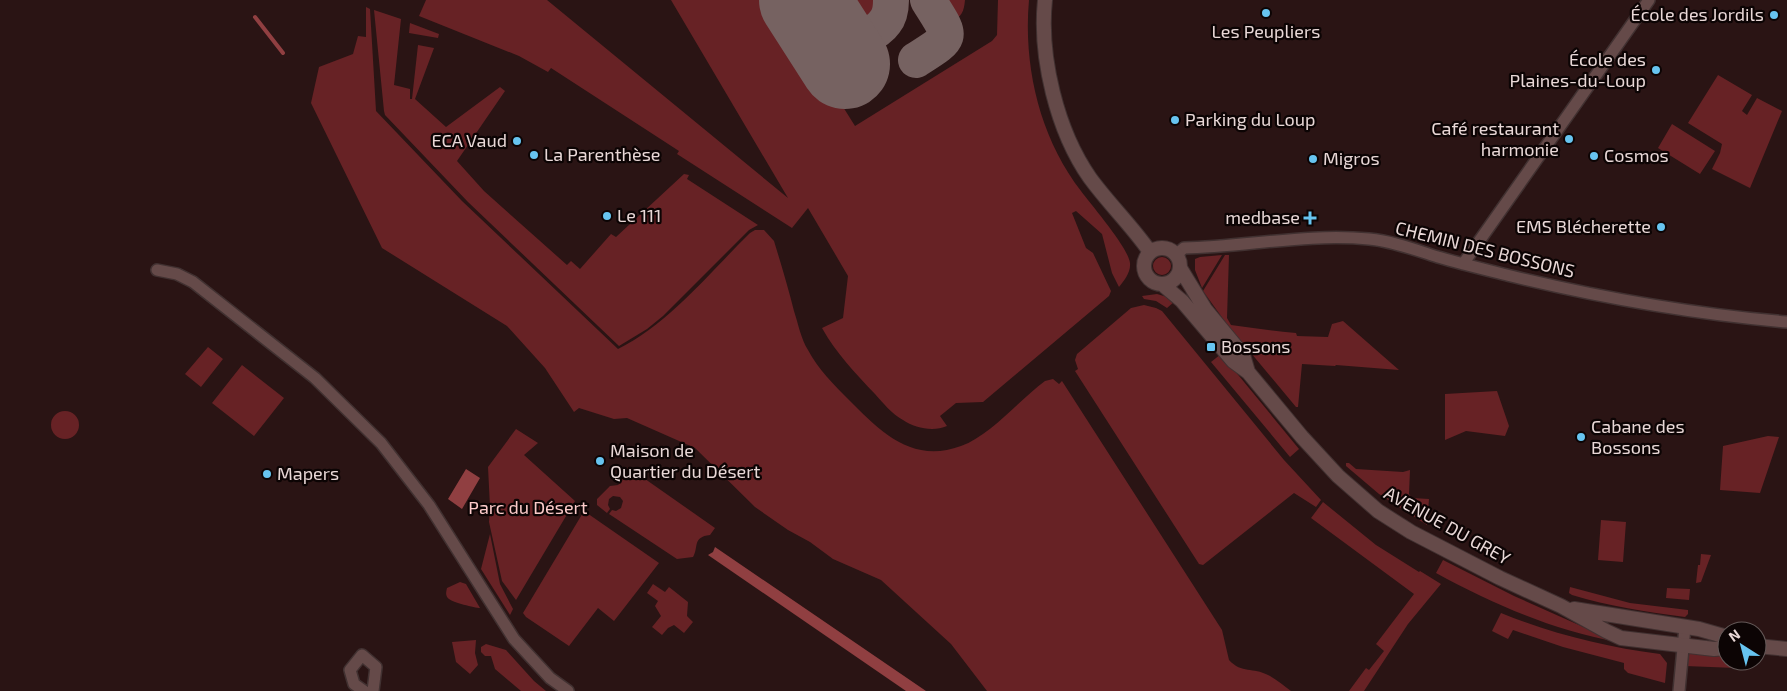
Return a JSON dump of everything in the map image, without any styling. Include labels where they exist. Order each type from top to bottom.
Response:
[{"type":"street","points":[[1045,0],[1045,35],[1049,72],[1068,137],[1090,178],[1150,252]]},
{"type":"street","points":[[1463,264],[1649,0]]},
{"type":"street","name":"CHEMIN DES BOSSONS","points":[[1178,262],[1184,248],[1303,239],[1370,239],[1561,288],[1627,301],[1739,318],[1787,322]]},
{"type":"street","points":[[1168,249],[1178,262],[1176,278],[1172,282],[1163,285],[1152,282],[1145,273],[1144,262],[1150,252],[1154,250],[1168,249]]},
{"type":"street","name":"AVENUE DU GREY","points":[[1178,262],[1205,309],[1243,355],[1248,372]]},
{"type":"street","points":[[157,270],[177,274],[193,282],[315,378],[362,422],[393,456],[414,484],[514,639],[550,678],[568,691]]},
{"type":"street","name":"AVENUE DU GREY","points":[[1163,285],[1182,301],[1233,361],[1248,372],[1326,464],[1349,487],[1378,511],[1411,532],[1500,578],[1561,606],[1621,638],[1717,649]]},
{"type":"street","name":"AVENUE DU GREY","points":[[1561,606],[1604,615],[1685,627],[1717,635]]},
{"type":"street","points":[[1679,691],[1685,627]]},
{"type":"street","points":[[1767,647],[1787,649]]},
{"type":"street","points":[[364,691],[354,684],[350,670],[362,655],[376,668],[373,691]]},
{"type":"green space","points":[[426,0],[547,0],[788,198],[671,0],[776,0],[855,126],[992,41],[997,35],[998,0],[1029,0],[1029,51],[1032,76],[1037,101],[1045,125],[1067,170],[1123,247],[1130,263],[1128,273],[1119,287],[1112,273],[1102,234],[1076,211],[1072,213],[1086,248],[1093,253],[1111,291],[1109,296],[983,402],[956,403],[940,416],[947,426],[930,429],[913,425],[899,418],[884,405],[833,346],[822,328],[843,318],[848,276],[808,208],[792,228],[677,154],[679,151],[551,68],[548,72],[519,56],[419,16]]},
{"type":"green space","points":[[831,0],[880,0],[880,7],[878,13],[869,22],[858,25],[851,24],[839,13]]},
{"type":"green space","points":[[937,0],[965,0],[963,11],[960,16],[950,21]]},
{"type":"green space","points":[[366,7],[370,9],[376,111],[462,201],[618,349],[655,326],[688,296],[750,233],[755,230],[764,230],[774,241],[802,336],[812,357],[838,389],[861,412],[899,442],[912,448],[927,451],[943,451],[961,446],[994,426],[1045,381],[1053,379],[1059,384],[1062,381],[1222,630],[1229,660],[1243,669],[1268,675],[1291,691],[987,691],[951,644],[881,580],[833,559],[755,507],[695,448],[627,418],[614,419],[579,408],[574,412],[545,368],[507,326],[382,248],[311,103],[319,67],[353,54],[358,36],[366,37]]},
{"type":"green space","points":[[374,10],[401,19],[394,85],[410,89],[410,99],[412,99],[418,45],[434,48],[415,99],[446,127],[500,87],[505,91],[457,161],[484,191],[567,265],[571,261],[580,269],[611,234],[616,237],[684,174],[689,175],[687,179],[758,225],[749,230],[663,316],[647,329],[619,346],[468,202],[385,115]]},
{"type":"green space","points":[[410,23],[439,34],[438,38],[409,33]]},
{"type":"green space","points":[[1718,75],[1752,95],[1742,111],[1747,115],[1757,98],[1782,111],[1750,188],[1712,169],[1722,144],[1688,123]]},
{"type":"green space","points":[[1672,124],[1715,151],[1700,174],[1658,148]]},
{"type":"green space","points":[[1222,255],[1202,288],[1195,270],[1195,259]]},
{"type":"green space","points":[[1225,255],[1229,255],[1227,318],[1231,325],[1296,333],[1297,336],[1328,337],[1332,324],[1343,321],[1399,370],[1302,364],[1298,407],[1296,407],[1226,323],[1203,291]]},
{"type":"green space","points":[[1158,257],[1166,257],[1171,262],[1169,273],[1158,275],[1153,270],[1153,262]]},
{"type":"green space","points":[[1157,294],[1167,297],[1174,302],[1167,308],[1156,301],[1144,299],[1142,296]]},
{"type":"green space","points":[[1144,305],[1162,311],[1284,460],[1321,500],[1316,507],[1294,493],[1203,565],[1199,564],[1075,371],[1078,369],[1075,360],[1077,354],[1131,308]]},
{"type":"green space","points":[[208,347],[223,359],[201,387],[185,374]]},
{"type":"green space","points":[[1221,354],[1299,449],[1290,457],[1211,362]]},
{"type":"green space","points":[[242,365],[284,398],[254,436],[212,403]]},
{"type":"green space","points":[[1497,391],[1509,426],[1505,436],[1466,431],[1445,440],[1445,394]]},
{"type":"green space","points":[[65,411],[75,415],[79,425],[75,435],[65,439],[55,435],[51,425],[55,415]]},
{"type":"green space","name":"Parc du Désert","points":[[516,429],[538,443],[524,455],[575,501],[516,600],[502,581],[489,522],[488,467]]},
{"type":"green space","points":[[1768,436],[1779,437],[1760,493],[1720,490],[1723,446]]},
{"type":"green space","points":[[1346,463],[1349,463],[1356,469],[1403,472],[1410,470],[1409,494],[1412,498],[1429,499],[1427,525],[1379,494],[1346,466]]},
{"type":"green space","points":[[628,467],[715,528],[710,535],[698,540],[693,557],[677,559],[609,514],[612,510],[616,511],[621,508],[623,501],[620,497],[613,496],[609,499],[608,505],[610,509],[607,513],[597,505],[597,499],[610,486],[618,485],[621,482],[624,471]]},
{"type":"green space","points":[[1323,502],[1376,545],[1441,584],[1408,624],[1364,691],[1349,691],[1366,668],[1369,670],[1384,651],[1376,644],[1414,594],[1311,518]]},
{"type":"green space","points":[[584,511],[659,563],[614,621],[598,608],[569,646],[526,617],[523,613]]},
{"type":"green space","points":[[1601,520],[1626,522],[1623,562],[1598,560]]},
{"type":"green space","points":[[490,534],[500,584],[513,609],[510,615],[481,569]]},
{"type":"green space","points":[[1701,554],[1711,555],[1701,582],[1696,583],[1698,565],[1700,565]]},
{"type":"green space","points":[[1443,560],[1514,596],[1617,642],[1569,631],[1524,615],[1479,595],[1436,573]]},
{"type":"green space","points":[[460,582],[466,584],[480,608],[448,598],[446,594],[447,588]]},
{"type":"green space","points":[[653,584],[665,592],[669,587],[688,602],[687,616],[693,622],[684,633],[674,625],[668,628],[662,635],[652,627],[661,616],[655,606],[658,601],[647,593]]},
{"type":"green space","points":[[1570,587],[1630,603],[1688,610],[1688,614],[1685,617],[1642,611],[1600,602],[1572,595],[1569,593]]},
{"type":"green space","points":[[1667,588],[1690,589],[1689,600],[1666,598]]},
{"type":"green space","points":[[1501,613],[1579,639],[1619,648],[1660,654],[1667,663],[1665,683],[1628,673],[1624,669],[1624,663],[1563,647],[1513,630],[1508,639],[1492,631]]},
{"type":"green space","points":[[476,640],[475,653],[478,665],[470,674],[456,662],[452,642]]},
{"type":"green space","points":[[486,644],[506,650],[534,681],[546,691],[521,691],[495,669],[491,656],[485,656],[481,652],[481,647]]},
{"type":"green space","points":[[1693,651],[1717,654],[1717,667],[1685,666],[1686,656]]},
{"type":"shaded area","points":[[466,469],[480,478],[462,509],[448,499]]},
{"type":"shaded area","points":[[715,547],[926,691],[906,691],[708,555],[713,552]]},
{"type":"waterway","points":[[255,17],[283,53]]},
{"type":"taxiway","points":[[822,28],[840,42],[845,43],[858,40],[882,26],[890,12],[891,0]]},
{"type":"taxiway","points":[[916,60],[938,46],[946,35],[942,22],[928,0]]},
{"type":"runway","points":[[804,0],[845,64]]},
{"type":"place","name":"Les Peupliers","points":[[1266,13]]},
{"type":"place","name":"École des Jordils","points":[[1774,15]]},
{"type":"place","name":"École des Plaines-du-Loup","points":[[1656,70]]},
{"type":"place","name":"Parking du Loup","points":[[1175,120]]},
{"type":"place","name":"Café restaurant harmonie","points":[[1569,139]]},
{"type":"place","name":"ECA Vaud","points":[[517,141]]},
{"type":"place","name":"La Parenthèse","points":[[534,155]]},
{"type":"place","name":"Cosmos","points":[[1594,156]]},
{"type":"place","name":"Migros","points":[[1313,159]]},
{"type":"place","name":"Le 111","points":[[607,216]]},
{"type":"place","name":"medbase","points":[[1310,218]]},
{"type":"place","name":"EMS Blécherette","points":[[1661,227]]},
{"type":"place","name":"Bossons","points":[[1211,347]]},
{"type":"place","name":"Cabane des Bossons","points":[[1581,437]]},
{"type":"place","name":"Maison de Quartier du Désert","points":[[600,461]]},
{"type":"place","name":"Mapers","points":[[267,474]]}]
